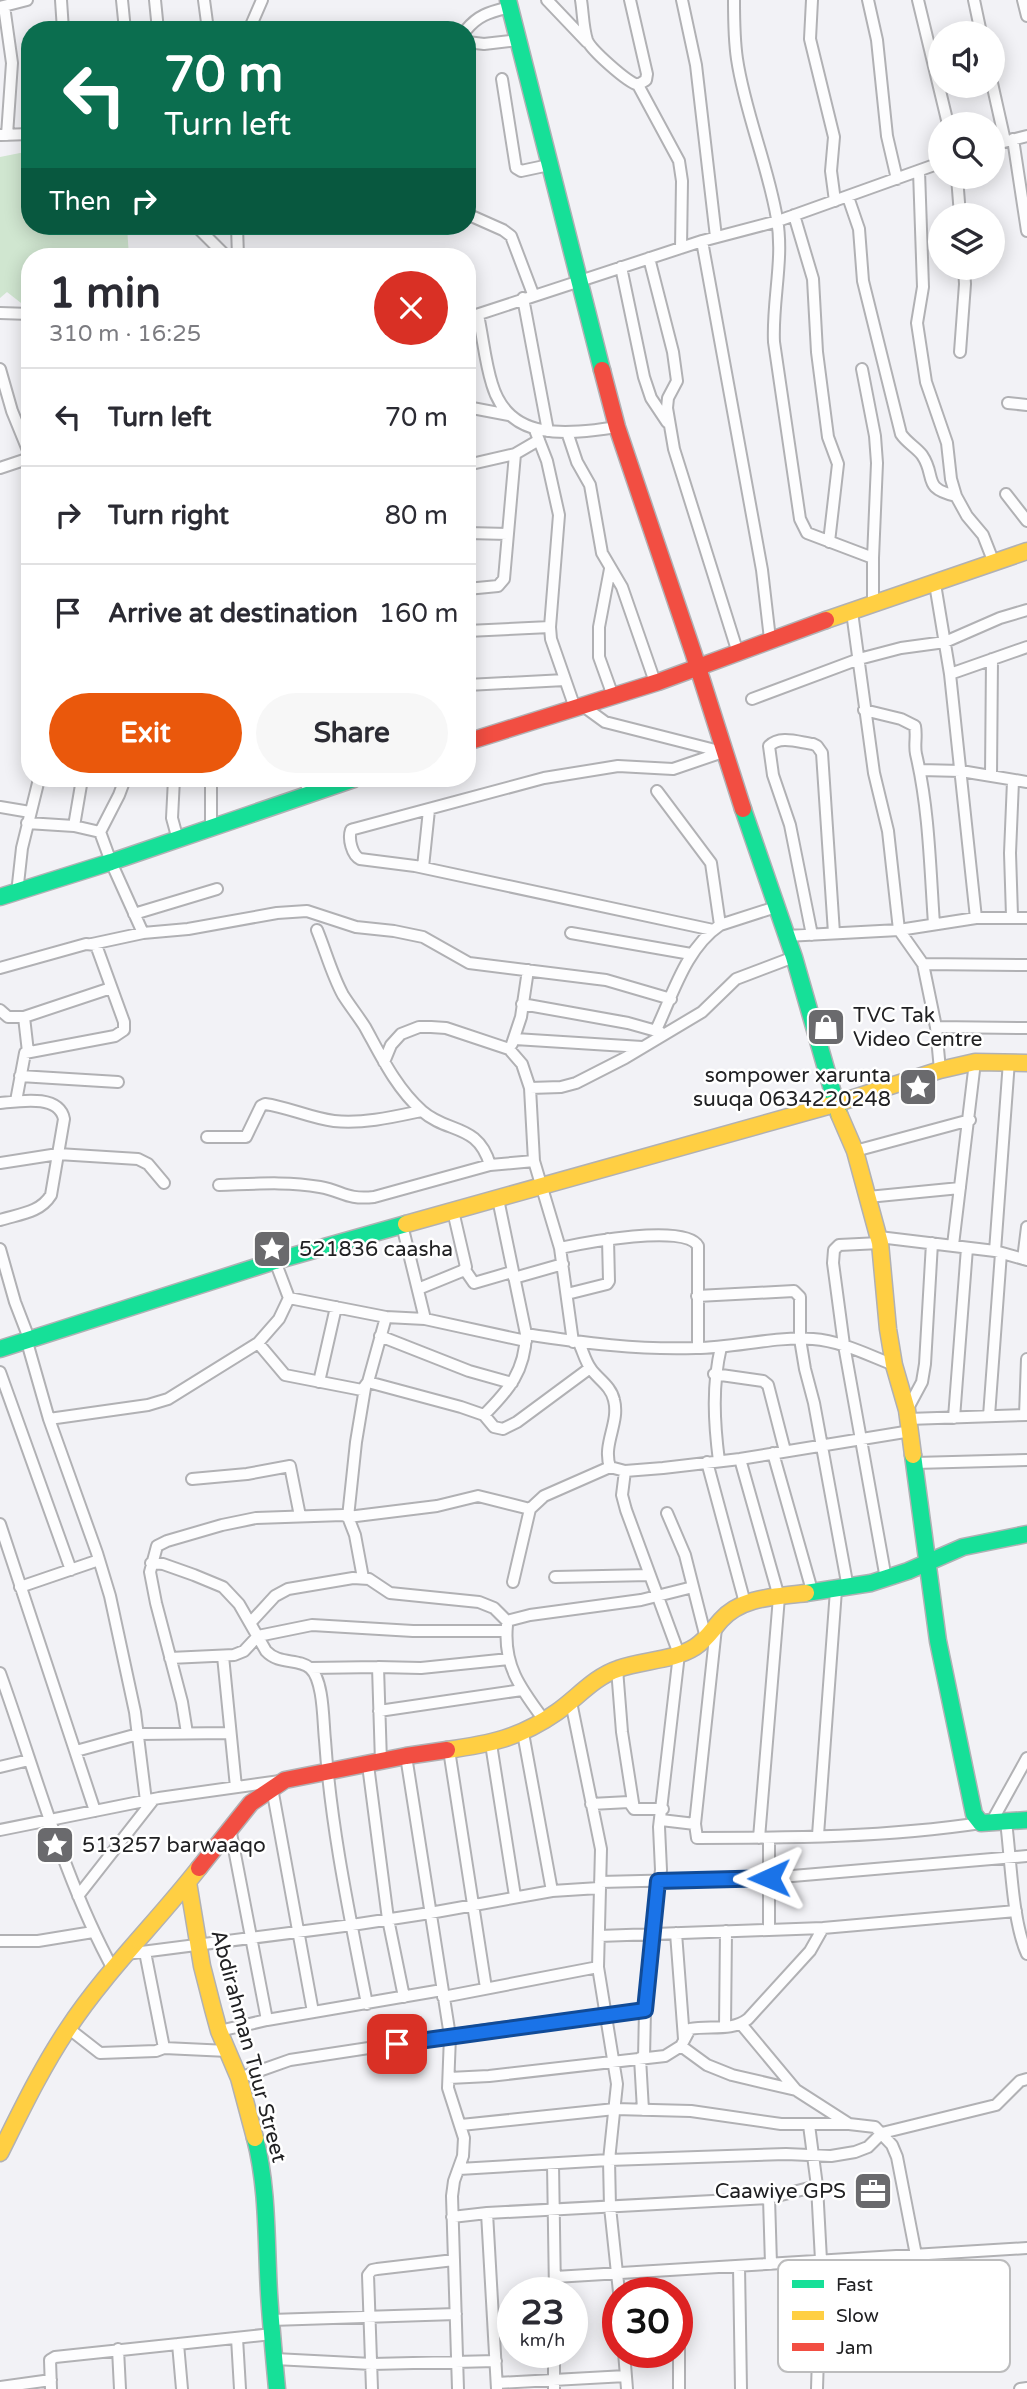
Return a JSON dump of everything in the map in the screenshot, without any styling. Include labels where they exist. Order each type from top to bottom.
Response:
[{"type":"street","points":[[4,135],[12,62],[2,7],[27,0]]},
{"type":"street","points":[[61,0],[62,21]]},
{"type":"street","points":[[122,0],[124,21]]},
{"type":"street","points":[[155,0],[157,21]]},
{"type":"street","points":[[204,0],[207,21]]},
{"type":"street","points":[[253,21],[262,0]]},
{"type":"street","points":[[547,0],[620,74],[638,85],[679,161],[682,181],[681,247]]},
{"type":"street","points":[[581,0],[587,42]]},
{"type":"street","points":[[630,0],[647,74],[646,80],[638,85]]},
{"type":"street","points":[[682,0],[696,65],[716,237]]},
{"type":"street","points":[[734,0],[737,59],[778,221],[774,342],[801,524],[804,530],[829,542],[873,558]]},
{"type":"street","points":[[812,0],[810,39],[834,138],[831,171],[835,201]]},
{"type":"street","points":[[868,0],[877,40],[887,136],[897,179]]},
{"type":"street","points":[[918,0],[945,112]]},
{"type":"street","points":[[974,0],[978,21]]},
{"type":"street","points":[[1023,0],[1027,16]]},
{"type":"street","points":[[474,21],[484,13],[509,4],[617,427],[698,667],[723,752],[794,957],[835,1104],[855,1150],[869,1197],[879,1240],[894,1365],[909,1420],[938,1641],[974,1814],[993,1823],[1011,1856],[1016,1911],[1027,1954]]},
{"type":"street","points":[[476,43],[519,40]]},
{"type":"street","points":[[502,79],[516,168],[521,171],[549,165]]},
{"type":"street","points":[[996,98],[1009,140],[1027,231]]},
{"type":"street","points":[[1005,141],[1027,136]]},
{"type":"street","points":[[476,315],[681,247],[778,221],[928,168]]},
{"type":"street","points":[[919,171],[923,296],[918,314],[918,334],[926,382],[947,443],[956,496],[967,516],[983,535],[994,563]]},
{"type":"street","points":[[848,197],[862,240],[863,281],[901,434],[921,454],[935,488],[956,496]]},
{"type":"street","points":[[794,215],[813,279],[817,352],[828,437],[838,464],[829,542]]},
{"type":"street","points":[[476,218],[511,236],[528,296],[548,431]]},
{"type":"street","points":[[205,235],[218,248]]},
{"type":"street","points":[[702,241],[762,569],[770,639]]},
{"type":"street","points":[[649,258],[673,352],[677,380],[668,398],[667,422],[738,653]]},
{"type":"street","points":[[621,267],[644,377],[651,398],[667,422]]},
{"type":"street","points":[[960,352],[965,280]]},
{"type":"street","points":[[0,313],[21,314]]},
{"type":"street","points":[[476,327],[499,403],[509,415],[537,435],[547,461],[559,515],[551,639],[565,680],[579,707],[606,722],[723,752]]},
{"type":"street","points":[[0,369],[21,434]]},
{"type":"street","points":[[862,369],[875,436],[877,464],[873,603]]},
{"type":"street","points":[[1008,403],[1027,405]]},
{"type":"street","points":[[476,409],[509,415]]},
{"type":"street","points":[[0,415],[12,411]]},
{"type":"street","points":[[476,463],[515,454],[537,435],[548,431],[617,427]]},
{"type":"street","points":[[567,432],[590,485],[602,553],[622,587],[655,682]]},
{"type":"street","points":[[476,588],[498,586],[504,579],[515,454]]},
{"type":"street","points":[[0,469],[21,461]]},
{"type":"street","points":[[1006,494],[1027,521]]},
{"type":"street","points":[[476,533],[508,534]]},
{"type":"street","points":[[476,739],[655,682],[770,639],[1027,551]]},
{"type":"street","points":[[610,569],[599,627],[599,657],[613,696]]},
{"type":"street","points":[[935,584],[950,674],[976,918]]},
{"type":"street","points":[[752,699],[859,659],[901,648],[945,642],[1000,618],[1027,610]]},
{"type":"street","points":[[852,612],[874,773],[888,831],[899,930],[923,964],[936,1027],[940,1070]]},
{"type":"street","points":[[476,630],[550,626]]},
{"type":"street","points":[[950,674],[1027,647]]},
{"type":"street","points":[[991,776],[992,659]]},
{"type":"street","points":[[476,685],[565,680]]},
{"type":"street","points":[[864,710],[913,724],[917,733],[916,752],[921,770],[934,924]]},
{"type":"street","points":[[812,935],[790,825],[773,775],[769,746],[780,740],[813,744],[822,753],[834,933]]},
{"type":"street","points":[[717,927],[423,867],[360,859],[354,855],[349,835],[354,829],[544,778],[618,766],[673,769],[723,752]]},
{"type":"street","points":[[921,770],[961,771],[1027,782]]},
{"type":"street","points":[[1012,916],[1010,853],[1013,781]]},
{"type":"street","points":[[17,893],[22,848],[37,787]]},
{"type":"street","points":[[74,826],[81,787]]},
{"type":"street","points":[[122,787],[100,832],[143,933]]},
{"type":"street","points":[[174,787],[172,818],[178,840]]},
{"type":"street","points":[[211,787],[211,828]]},
{"type":"street","points":[[0,897],[178,840],[307,787]]},
{"type":"street","points":[[657,791],[711,863],[717,927]]},
{"type":"street","points":[[0,807],[29,817],[100,832]]},
{"type":"street","points":[[423,867],[429,810]]},
{"type":"street","points":[[134,914],[217,889]]},
{"type":"street","points":[[661,1032],[671,999],[691,954],[717,927],[776,907]]},
{"type":"street","points":[[0,968],[143,933],[307,911],[356,927],[423,937],[470,963],[606,980],[671,999]]},
{"type":"street","points":[[786,936],[899,930],[976,918],[1027,918]]},
{"type":"street","points":[[317,930],[344,996],[363,1023],[394,1079],[421,1111],[436,1121],[463,1132],[482,1145],[489,1165]]},
{"type":"street","points":[[571,933],[691,954]]},
{"type":"street","points":[[16,1101],[23,1056],[28,1052],[115,1036],[122,1032],[124,1022],[99,948],[92,944]]},
{"type":"street","points":[[530,1088],[568,1086],[643,1047],[661,1032],[702,1012],[736,979],[794,957]]},
{"type":"street","points":[[923,964],[1027,965]]},
{"type":"street","points":[[509,1049],[515,1038],[528,970]]},
{"type":"street","points":[[0,1010],[8,1017],[24,1017],[111,988]]},
{"type":"street","points":[[522,1004],[661,1032]]},
{"type":"street","points":[[24,1017],[28,1052]]},
{"type":"street","points":[[384,1062],[386,1053],[397,1037],[419,1027],[446,1028],[509,1049],[526,1070],[530,1088],[534,1161],[560,1248],[576,1342],[590,1368],[608,1387],[615,1401],[615,1423],[607,1456],[610,1467]]},
{"type":"street","points":[[936,1027],[1027,1028]]},
{"type":"street","points":[[515,1038],[643,1047]]},
{"type":"street","points":[[989,1416],[1009,1061]]},
{"type":"street","points":[[953,1245],[975,1062]]},
{"type":"street","points":[[0,1349],[275,1261],[835,1104],[940,1070],[975,1062],[1027,1063]]},
{"type":"street","points":[[20,1076],[118,1082]]},
{"type":"street","points":[[0,1103],[44,1102],[59,1106],[65,1119],[51,1195],[47,1202],[38,1209],[0,1220]]},
{"type":"street","points":[[207,1137],[246,1137],[261,1106],[265,1104],[319,1118],[348,1122],[421,1111]]},
{"type":"street","points":[[855,1150],[970,1120]]},
{"type":"street","points":[[0,1163],[58,1154],[138,1159],[148,1164],[164,1184]]},
{"type":"street","points":[[219,1185],[278,1183],[320,1187],[360,1199],[489,1165],[534,1161]]},
{"type":"street","points":[[869,1197],[960,1188]]},
{"type":"street","points":[[484,1415],[512,1383],[526,1350],[526,1337],[498,1199]]},
{"type":"street","points":[[453,1211],[466,1264],[465,1270],[472,1282],[563,1264]]},
{"type":"street","points":[[402,1225],[425,1319]]},
{"type":"street","points":[[886,1579],[844,1345],[836,1292],[834,1250],[839,1245],[879,1240],[953,1245],[998,1252],[1025,1260],[1027,1227]]},
{"type":"street","points":[[560,1248],[608,1239],[648,1236],[688,1237],[695,1241],[698,1246],[698,1348]]},
{"type":"street","points":[[567,1294],[607,1284],[610,1280],[608,1239]]},
{"type":"street","points":[[909,1420],[925,1364],[932,1243]]},
{"type":"street","points":[[954,1418],[967,1248]]},
{"type":"street","points":[[0,1249],[6,1291],[28,1342],[49,1419],[110,1597],[150,1800],[78,1896]]},
{"type":"street","points":[[49,1419],[159,1402],[258,1343],[279,1319],[289,1298],[275,1261]]},
{"type":"street","points":[[418,1289],[465,1270]]},
{"type":"street","points":[[697,1296],[794,1291],[800,1297],[800,1339],[821,1445],[842,1589],[818,1835]]},
{"type":"street","points":[[289,1298],[386,1317],[425,1319],[526,1337],[649,1348],[721,1347],[816,1339],[844,1345],[894,1365]]},
{"type":"street","points":[[318,1382],[336,1307]]},
{"type":"street","points":[[363,1578],[355,1535],[348,1517],[366,1385],[386,1317]]},
{"type":"street","points":[[380,1336],[469,1371],[512,1383]]},
{"type":"street","points":[[258,1343],[285,1375],[359,1391],[366,1385]]},
{"type":"street","points":[[721,1347],[714,1374],[713,1462],[745,1603]]},
{"type":"street","points":[[513,1582],[530,1508],[544,1496],[610,1467],[625,1471],[740,1459],[860,1440],[909,1420],[1026,1415],[1027,1359]]},
{"type":"street","points":[[366,1385],[461,1407],[484,1415],[494,1427],[503,1429],[517,1422],[590,1368]]},
{"type":"street","points":[[0,1372],[71,1570]]},
{"type":"street","points":[[714,1374],[763,1381],[768,1385],[785,1451]]},
{"type":"street","points":[[773,1453],[813,1594]]},
{"type":"street","points":[[740,1459],[779,1597],[764,1838],[769,1878],[769,1930]]},
{"type":"street","points":[[915,1463],[1027,1460]]},
{"type":"street","points":[[192,1479],[247,1474],[290,1466],[300,1516]]},
{"type":"street","points":[[625,1471],[622,1495],[679,1654],[659,1838],[661,1870],[651,1934],[642,2058],[643,2110]]},
{"type":"street","points":[[187,1733],[150,1572],[157,1546],[256,1518],[348,1517],[437,1506],[478,1496],[530,1508]]},
{"type":"street","points":[[667,1513],[685,1555],[693,1587],[711,1633],[695,1824],[697,1838],[764,1838],[938,1830],[1027,1820]]},
{"type":"street","points":[[0,1524],[5,1554],[20,1587],[95,1811]]},
{"type":"street","points":[[0,1830],[150,1800],[236,1787],[279,1784],[406,1756],[491,1744],[523,1733],[571,1702],[601,1677],[617,1669],[679,1654],[695,1647],[722,1619],[745,1603],[764,1598],[813,1594],[886,1579],[963,1547],[1027,1534]]},
{"type":"street","points":[[20,1587],[99,1560]]},
{"type":"street","points":[[151,1563],[163,1564],[223,1587],[239,1604],[272,1657],[310,1668],[421,1668],[509,1659]]},
{"type":"street","points":[[555,1577],[650,1575]]},
{"type":"street","points":[[251,1622],[275,1596],[288,1589],[363,1578],[390,1592],[479,1602],[494,1608],[507,1626],[509,1659],[517,1683],[544,1720]]},
{"type":"street","points":[[170,1658],[223,1656],[244,1651],[258,1636],[312,1625],[413,1632],[507,1626],[530,1615],[658,1596],[693,1587]]},
{"type":"street","points":[[223,1656],[236,1787]]},
{"type":"street","points":[[378,1667],[379,1711],[375,1764],[388,1919],[404,1997]]},
{"type":"street","points":[[310,1668],[319,1687],[327,1773],[367,2004]]},
{"type":"street","points":[[617,1669],[622,1732],[634,1808]]},
{"type":"street","points":[[0,1673],[4,1697],[78,1896],[114,1971]]},
{"type":"street","points":[[379,1711],[522,1690]]},
{"type":"street","points":[[571,1702],[601,1849],[598,1967],[617,2084],[609,2160],[610,2207],[617,2277]]},
{"type":"street","points":[[76,1751],[138,1734],[230,1733]]},
{"type":"street","points":[[523,1733],[552,1891]]},
{"type":"street","points":[[491,1744],[515,1896]]},
{"type":"street","points":[[449,1750],[486,1988]]},
{"type":"street","points":[[406,1756],[450,2036],[449,2093],[464,2138],[463,2156],[453,2188],[452,2217],[458,2389]]},
{"type":"street","points":[[993,1823],[1027,1758]]},
{"type":"street","points":[[0,1767],[29,1760]]},
{"type":"street","points":[[0,2153],[43,2067],[68,2028],[251,1803],[279,1784]]},
{"type":"street","points":[[279,1784],[298,1932],[313,2012]]},
{"type":"street","points":[[591,1804],[629,1802],[634,1808],[695,1824]]},
{"type":"street","points":[[230,1828],[267,2020]]},
{"type":"street","points":[[126,1954],[352,1925],[515,1896],[599,1885],[769,1878],[1027,1856]]},
{"type":"street","name":"Abdirahman Tuur Street","points":[[188,1882],[198,1945],[219,2031],[239,2078],[259,2155],[266,2217],[277,2389]]},
{"type":"street","points":[[1014,1892],[1027,1892]]},
{"type":"street","points":[[599,1936],[823,1928],[1016,1911]]},
{"type":"street","points":[[449,2078],[666,2056],[682,2042],[690,2029],[741,2024],[810,1951],[823,1928]]},
{"type":"street","points":[[725,2027],[726,1931]]},
{"type":"street","points":[[0,1941],[38,1941],[93,1932]]},
{"type":"street","points":[[676,1933],[682,2042],[707,2065],[732,2075],[796,2091],[849,2124]]},
{"type":"street","points":[[145,1951],[164,2048]]},
{"type":"street","points":[[219,2031],[313,2012],[404,1997],[486,1988],[598,1967]]},
{"type":"street","points":[[239,2078],[290,2060],[645,2010]]},
{"type":"street","points":[[741,2024],[796,2091]]},
{"type":"street","points":[[68,2028],[100,2053],[156,2051],[164,2048],[228,2051]]},
{"type":"street","points":[[459,2169],[609,2160],[786,2154],[831,2156],[868,2147],[882,2133],[996,2105],[1020,2081],[1027,2079]]},
{"type":"street","points":[[461,2125],[615,2109],[691,2111],[760,2122],[875,2127],[892,2145],[897,2157],[916,2255]]},
{"type":"street","points":[[809,2125],[817,2186],[821,2260],[1027,2248]]},
{"type":"street","points":[[553,2164],[555,2277],[778,2263]]},
{"type":"street","points":[[452,2217],[769,2198],[817,2186]]},
{"type":"street","points":[[769,2198],[771,2264]]},
{"type":"street","points":[[487,2213],[497,2386],[554,2384],[626,2376]]},
{"type":"street","points":[[372,2389],[368,2275],[372,2270],[454,2260]]},
{"type":"street","points":[[739,2266],[741,2389]]},
{"type":"street","points":[[0,2387],[51,2384],[50,2360],[55,2357],[237,2338],[271,2327],[370,2316],[456,2314]]},
{"type":"street","points":[[237,2338],[240,2389]]},
{"type":"street","points":[[178,2344],[182,2389]]},
{"type":"street","points":[[118,2349],[120,2389]]},
{"type":"street","points":[[275,2359],[372,2364],[496,2361]]},
{"type":"street","points":[[625,2368],[628,2389]]},
{"type":"street","points":[[679,2368],[679,2389]]},
{"type":"street","points":[[1020,2389],[1027,2388]]},
{"type":"green space","points":[[21,153],[21,235],[128,235],[128,248],[21,248],[21,303],[7,292],[0,298],[0,157]]},
{"type":"traffic: fast","points":[[508,0],[602,370]]},
{"type":"traffic: fast","points":[[0,897],[331,787]]},
{"type":"traffic: fast","points":[[743,809],[794,957],[839,1114]]},
{"type":"traffic: fast","points":[[0,1349],[275,1261],[406,1224]]},
{"type":"traffic: fast","points":[[913,1455],[938,1641],[974,1814],[981,1823],[1027,1820]]},
{"type":"traffic: fast","points":[[806,1593],[871,1583],[908,1571],[963,1547],[1027,1534]]},
{"type":"traffic: fast","points":[[255,2138],[264,2195],[277,2389]]},
{"type":"traffic: slow","points":[[826,620],[1027,551]]},
{"type":"traffic: slow","points":[[406,1224],[835,1104],[940,1070],[975,1062],[1027,1063]]},
{"type":"traffic: slow","points":[[839,1114],[855,1151],[880,1243],[888,1329],[894,1365],[907,1410],[913,1455]]},
{"type":"traffic: slow","points":[[447,1750],[517,1734],[557,1712],[593,1682],[609,1673],[686,1652],[706,1638],[721,1620],[739,1606],[761,1599],[806,1593]]},
{"type":"traffic: slow","points":[[0,2153],[67,2030],[114,1968],[199,1868]]},
{"type":"traffic: slow","points":[[188,1882],[202,1966],[213,2009],[219,2031],[239,2078],[255,2138]]},
{"type":"traffic: jam","points":[[602,370],[617,427],[743,809]]},
{"type":"traffic: jam","points":[[476,739],[658,682],[826,620]]},
{"type":"traffic: jam","points":[[199,1868],[251,1803],[285,1780],[447,1750]]},
{"type":"place","name":"TVC Tak Video Centre","points":[[826,1027]]},
{"type":"place","name":"sompower xarunta suuqa 0634220248","points":[[918,1087]]},
{"type":"place","name":"521836 caasha","points":[[272,1249]]},
{"type":"place","name":"513257 barwaaqo","points":[[55,1845]]},
{"type":"place","name":"Caawiye GPS","points":[[873,2191]]},
{"type":"route","points":[[397,2044],[645,2010],[658,1881],[769,1878]]}]
